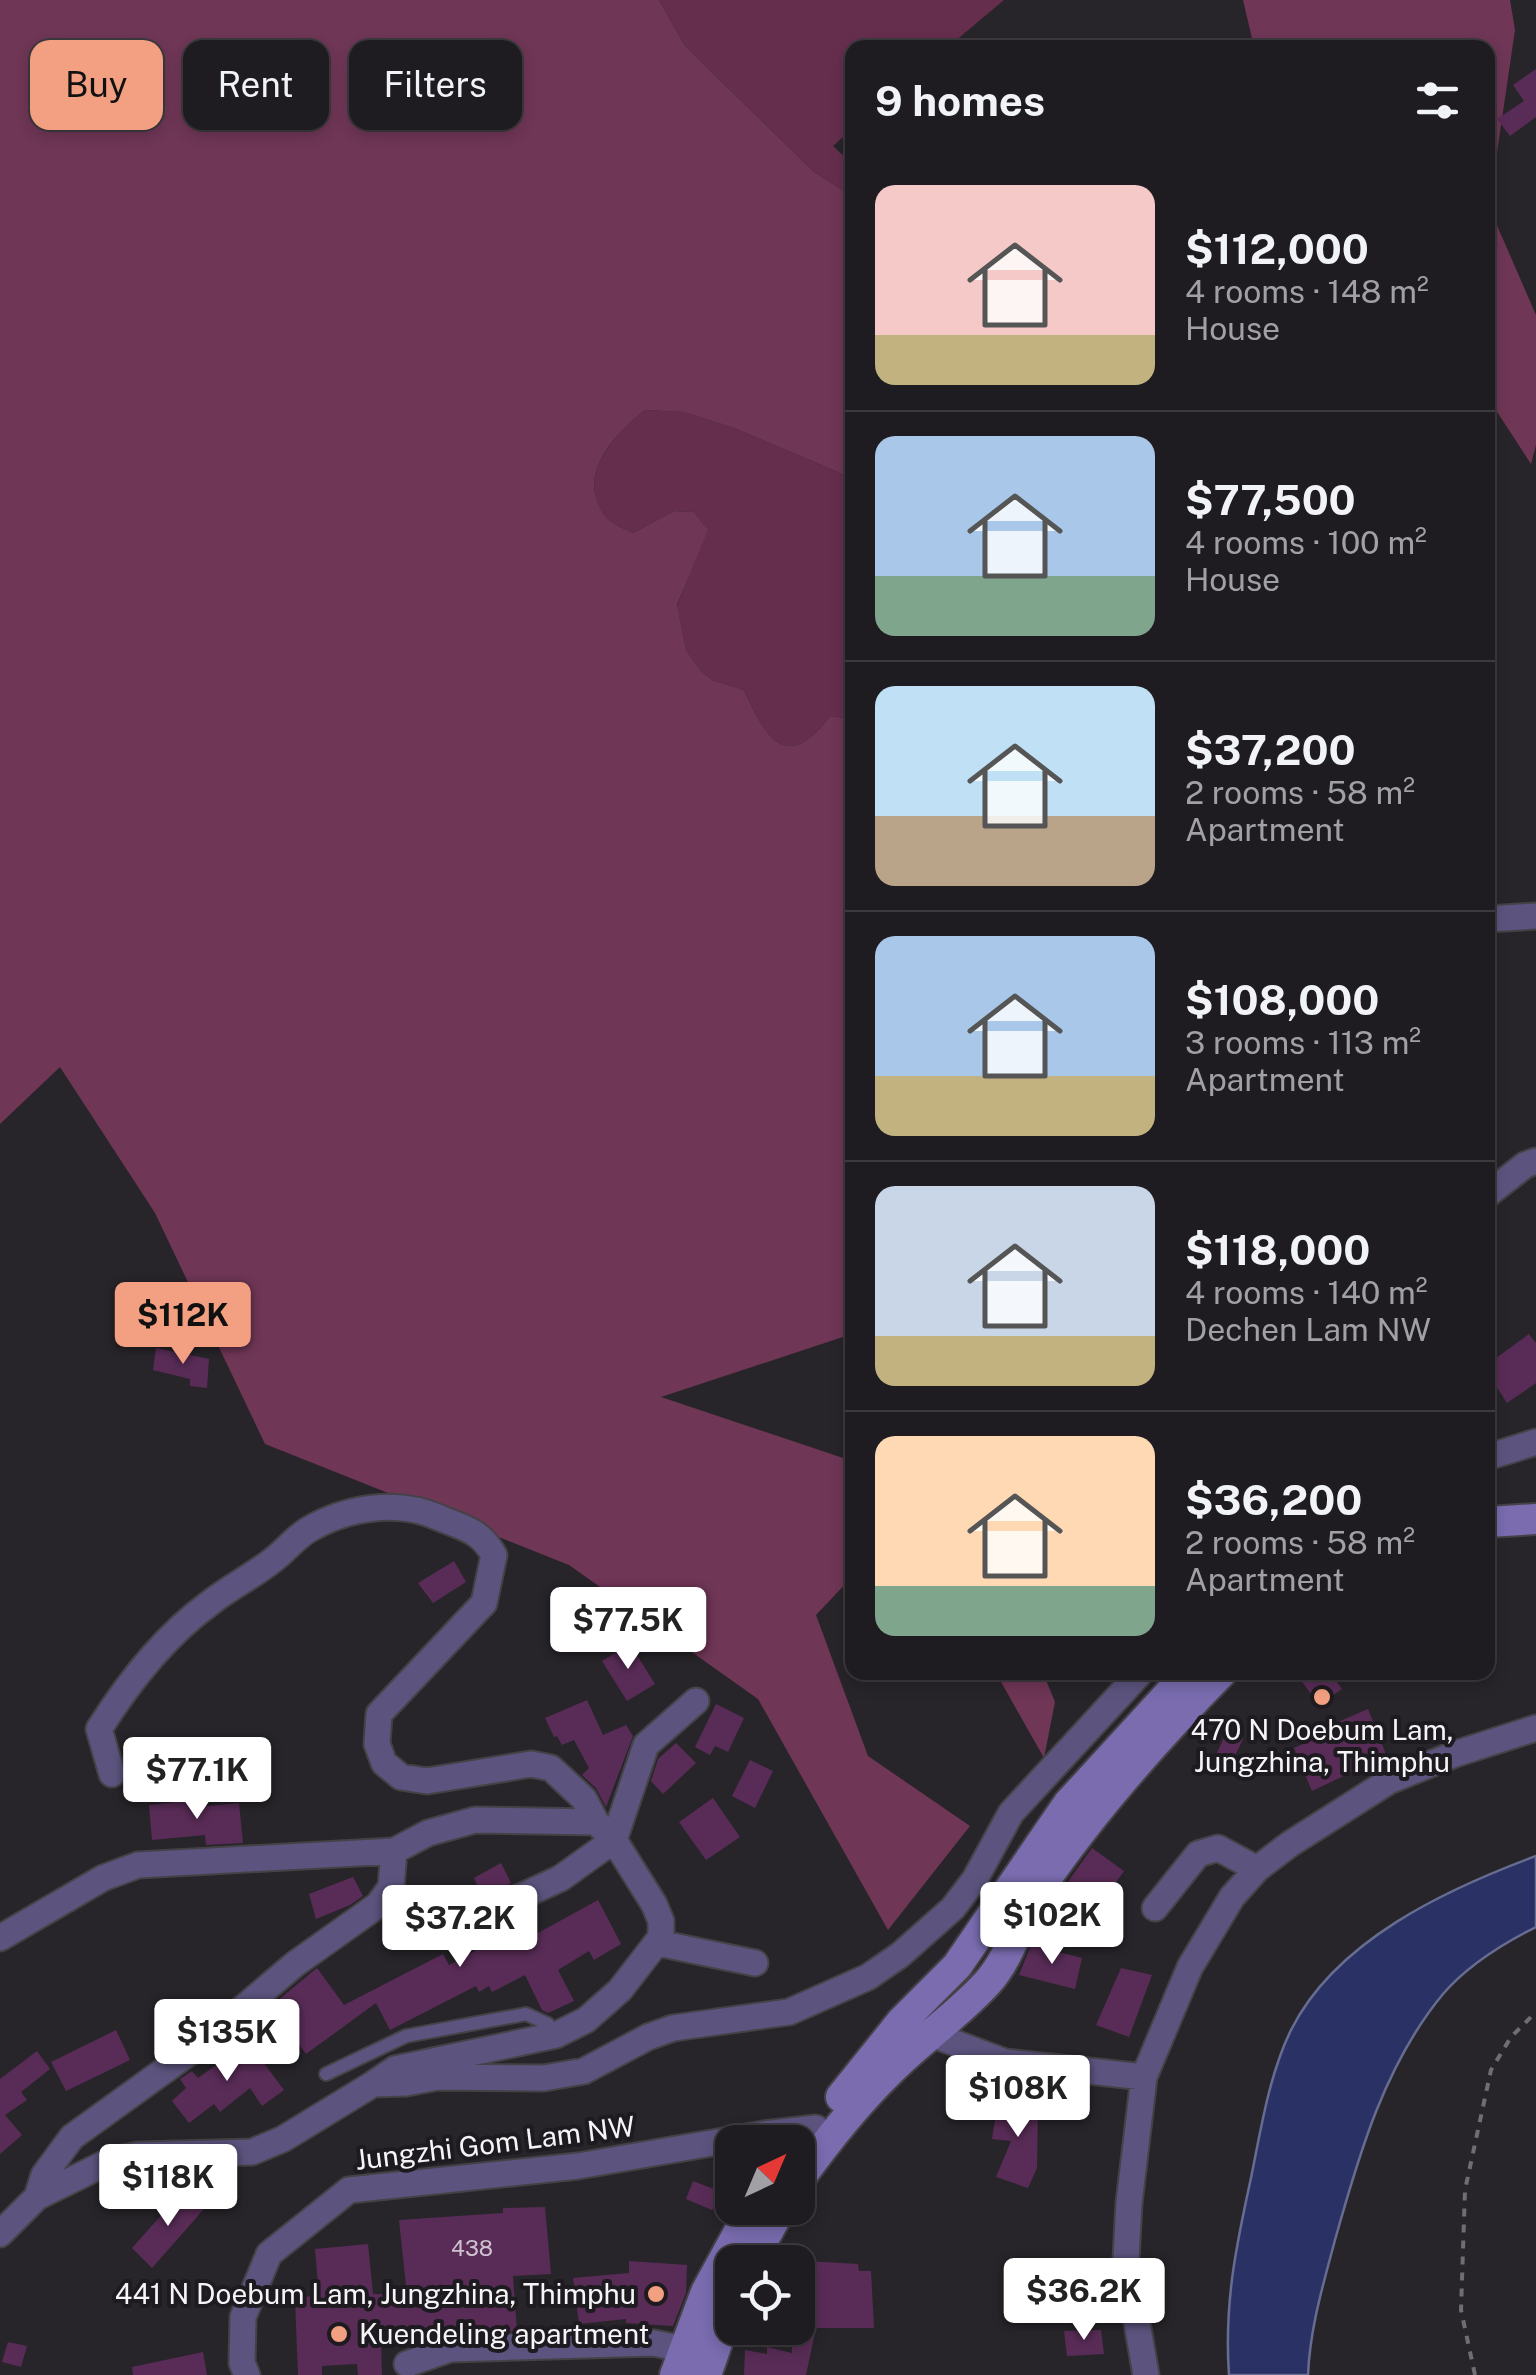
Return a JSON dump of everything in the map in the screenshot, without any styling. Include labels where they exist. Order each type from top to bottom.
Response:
[{"type":"main road","points":[[1495,1522],[1536,1519]]},
{"type":"main road","points":[[1495,1541],[1536,1540]]},
{"type":"main road","points":[[815,2158],[879,2083],[1068,1804],[1183,1680]]},
{"type":"main road","points":[[815,2131],[916,2028],[990,1980],[1036,1894],[1091,1816],[1154,1740],[1214,1680]]},
{"type":"main road","points":[[679,2362],[706,2292],[743,2225]]},
{"type":"main road","points":[[706,2375],[716,2345]]},
{"type":"street","points":[[1495,918],[1536,916]]},
{"type":"street","points":[[1495,1188],[1525,1164],[1536,1161]]},
{"type":"street","points":[[1495,1455],[1527,1444],[1536,1423]]},
{"type":"street","points":[[8,2225],[37,2198],[90,2170],[138,2154],[252,2152],[283,2139],[396,2069],[556,2035],[586,2020],[620,1990],[658,1943],[661,1922],[654,1904],[584,1799],[551,1768],[531,1764],[426,1781],[401,1777],[384,1762],[377,1744],[380,1714],[484,1604],[494,1555],[472,1528],[423,1510],[395,1506],[332,1518],[304,1532],[273,1560],[207,1605],[173,1636],[99,1729],[112,1774]]},
{"type":"street","points":[[373,2084],[438,2077],[544,2078],[584,2071],[673,2028],[789,2012],[868,1977],[900,1955],[953,1908],[1010,1814],[1134,1680]]},
{"type":"street","points":[[516,1899],[560,1878],[614,1840],[646,1745],[696,1701]]},
{"type":"street","points":[[1146,2375],[1126,2259],[1128,2203],[1144,2077],[1190,1967],[1232,1896],[1257,1869],[1328,1818],[1389,1781],[1455,1754],[1536,1728]]},
{"type":"street","points":[[0,1938],[104,1878],[138,1865],[394,1850],[428,1833],[475,1820],[596,1822]]},
{"type":"street","points":[[1155,1908],[1198,1854],[1218,1848],[1257,1869]]},
{"type":"street","points":[[37,2198],[44,2175],[72,2138],[201,2044],[295,1964],[378,1905],[391,1887],[394,1850]]},
{"type":"street","points":[[658,1943],[755,1963]]},
{"type":"street","points":[[916,2028],[1005,2062],[1144,2077]]},
{"type":"street","name":"Jungzhi Gom Lam NW","points":[[246,2375],[242,2363],[243,2316],[270,2254],[350,2190],[578,2166],[715,2142]]},
{"type":"street","points":[[0,2256],[23,2229],[8,2225]]},
{"type":"street","points":[[407,2364],[450,2349],[654,2343],[679,2362]]},
{"type":"lane","points":[[326,2074],[406,2036],[526,2014],[548,2024],[556,2035]]},
{"type":"path","points":[[1474,2375],[1461,2310],[1465,2190],[1491,2070],[1510,2037],[1536,2012]]},
{"type":"shaded area","points":[[0,0],[659,0],[685,46],[814,172],[845,192],[845,475],[734,428],[684,412],[645,410],[611,444],[596,472],[597,502],[615,524],[633,533],[674,511],[694,512],[708,530],[677,605],[686,650],[701,671],[712,680],[744,690],[761,723],[779,743],[802,743],[830,716],[845,718],[845,1336],[661,1397],[845,1459],[845,1584],[816,1615],[868,1756],[970,1826],[888,1930],[758,1699],[569,1565],[265,1444],[155,1213],[60,1067],[0,1124]]},
{"type":"shaded area","points":[[659,0],[1004,0],[956,40],[845,40],[845,135],[833,146],[845,157],[845,192],[814,172],[685,46]]},
{"type":"shaded area","points":[[1243,0],[1510,0],[1515,30],[1495,166],[1495,40],[1252,40]]},
{"type":"shaded area","points":[[1495,221],[1536,315],[1536,445],[1531,464],[1495,409]]},
{"type":"shaded area","points":[[645,410],[684,412],[734,428],[845,475],[845,718],[830,716],[802,743],[779,743],[761,723],[744,690],[712,680],[701,671],[686,650],[677,606],[707,529],[694,512],[674,511],[633,533],[606,517],[597,502],[596,472],[621,432]]},
{"type":"shaded area","points":[[1000,1680],[1046,1680],[1055,1702],[1044,1758]]},
{"type":"water","points":[[1536,1856],[1536,1927],[1486,1956],[1443,1994],[1405,2050],[1376,2111],[1322,2290],[1308,2375],[1229,2375],[1228,2324],[1236,2251],[1266,2102],[1291,2030],[1311,1998],[1365,1944],[1431,1902]]},
{"type":"building","points":[[1536,69],[1536,117],[1510,136],[1497,119],[1524,101],[1513,85]]},
{"type":"building","points":[[1529,1334],[1536,1343],[1536,1383],[1507,1403],[1495,1385],[1495,1359]]},
{"type":"building","points":[[156,1348],[209,1359],[207,1388],[190,1386],[190,1379],[153,1370]]},
{"type":"building","points":[[454,1561],[466,1582],[433,1603],[418,1583]]},
{"type":"building","points":[[630,1644],[655,1684],[627,1701],[602,1661]]},
{"type":"building","name":"470 N Doebum Lam, Jungzhina, Thimphu","points":[[1301,1680],[1336,1680],[1342,1689],[1319,1705]]},
{"type":"building","points":[[587,1700],[603,1735],[626,1725],[633,1736],[606,1807],[596,1788],[582,1775],[589,1768],[574,1740],[562,1745],[545,1718]]},
{"type":"building","points":[[716,1704],[744,1718],[728,1752],[715,1746],[710,1755],[695,1747]]},
{"type":"building","points":[[1368,1709],[1387,1757],[1312,1791],[1294,1748],[1337,1729],[1333,1724]]},
{"type":"building","points":[[1226,1733],[1243,1739],[1233,1760],[1217,1753]]},
{"type":"building","points":[[676,1743],[696,1763],[663,1794],[651,1781],[658,1759]]},
{"type":"building","points":[[750,1760],[773,1771],[755,1808],[732,1796]]},
{"type":"building","points":[[713,1798],[740,1837],[706,1860],[679,1822]]},
{"type":"building","points":[[195,1800],[196,1807],[239,1803],[243,1843],[206,1845],[205,1835],[152,1840],[149,1805]]},
{"type":"building","points":[[1092,1848],[1124,1871],[1082,1930],[1050,1907]]},
{"type":"building","points":[[501,1863],[511,1883],[502,1891],[502,1907],[514,1915],[528,1911],[538,1933],[598,1900],[621,1944],[594,1960],[589,1951],[558,1970],[574,2001],[548,2013],[542,2010],[525,1975],[492,1992],[489,1986],[479,1992],[476,1986],[390,2030],[376,2003],[306,2054],[271,2006],[317,1968],[344,2005],[443,1954],[449,1965],[500,1937],[474,1878]]},
{"type":"building","points":[[353,1877],[363,1896],[316,1919],[309,1894]]},
{"type":"building","points":[[1031,1945],[1082,1958],[1075,1989],[1019,1975]]},
{"type":"building","points":[[1121,1968],[1152,1975],[1129,2037],[1096,2025]]},
{"type":"building","points":[[116,2030],[130,2060],[66,2091],[51,2062]]},
{"type":"building","points":[[248,2042],[284,2090],[262,2106],[250,2088],[220,2112],[214,2104],[189,2123],[172,2101],[186,2088],[180,2079],[192,2071],[198,2078]]},
{"type":"building","points":[[37,2051],[50,2069],[21,2092],[27,2100],[5,2115],[22,2135],[0,2154],[0,2079]]},
{"type":"building","points":[[998,2101],[1038,2102],[1037,2168],[1028,2188],[996,2177],[1011,2141],[992,2139]]},
{"type":"building","points":[[693,2181],[715,2190],[712,2210],[686,2199]]},
{"type":"building","points":[[183,2191],[204,2209],[152,2268],[132,2248]]},
{"type":"building","points":[[545,2207],[551,2274],[513,2276],[517,2331],[381,2339],[382,2375],[358,2375],[357,2364],[322,2366],[322,2375],[298,2375],[295,2297],[319,2296],[315,2249],[368,2244],[373,2294],[407,2295],[399,2220]]},
{"type":"building","points":[[629,2261],[687,2265],[686,2293],[673,2326],[626,2323],[626,2319],[579,2324],[573,2278],[629,2273]]},
{"type":"building","points":[[815,2262],[858,2264],[859,2271],[871,2271],[874,2328],[816,2328],[815,2333]]},
{"type":"building","points":[[1101,2330],[1104,2354],[1067,2356],[1064,2331]]},
{"type":"building","points":[[8,2342],[27,2346],[21,2367],[2,2362]]},
{"type":"building","points":[[792,2345],[812,2345],[806,2375],[744,2375],[745,2350],[767,2354],[767,2347],[792,2353]]},
{"type":"building","points":[[203,2352],[207,2375],[133,2375],[132,2367]]},
{"type":"place","name":"470 N Doebum Lam, Jungzhina, Thimphu","points":[[1322,1697]]},
{"type":"place","name":"441 N Doebum Lam, Jungzhina, Thimphu","points":[[656,2294]]},
{"type":"place","name":"Kuendeling apartment","points":[[339,2334]]}]
